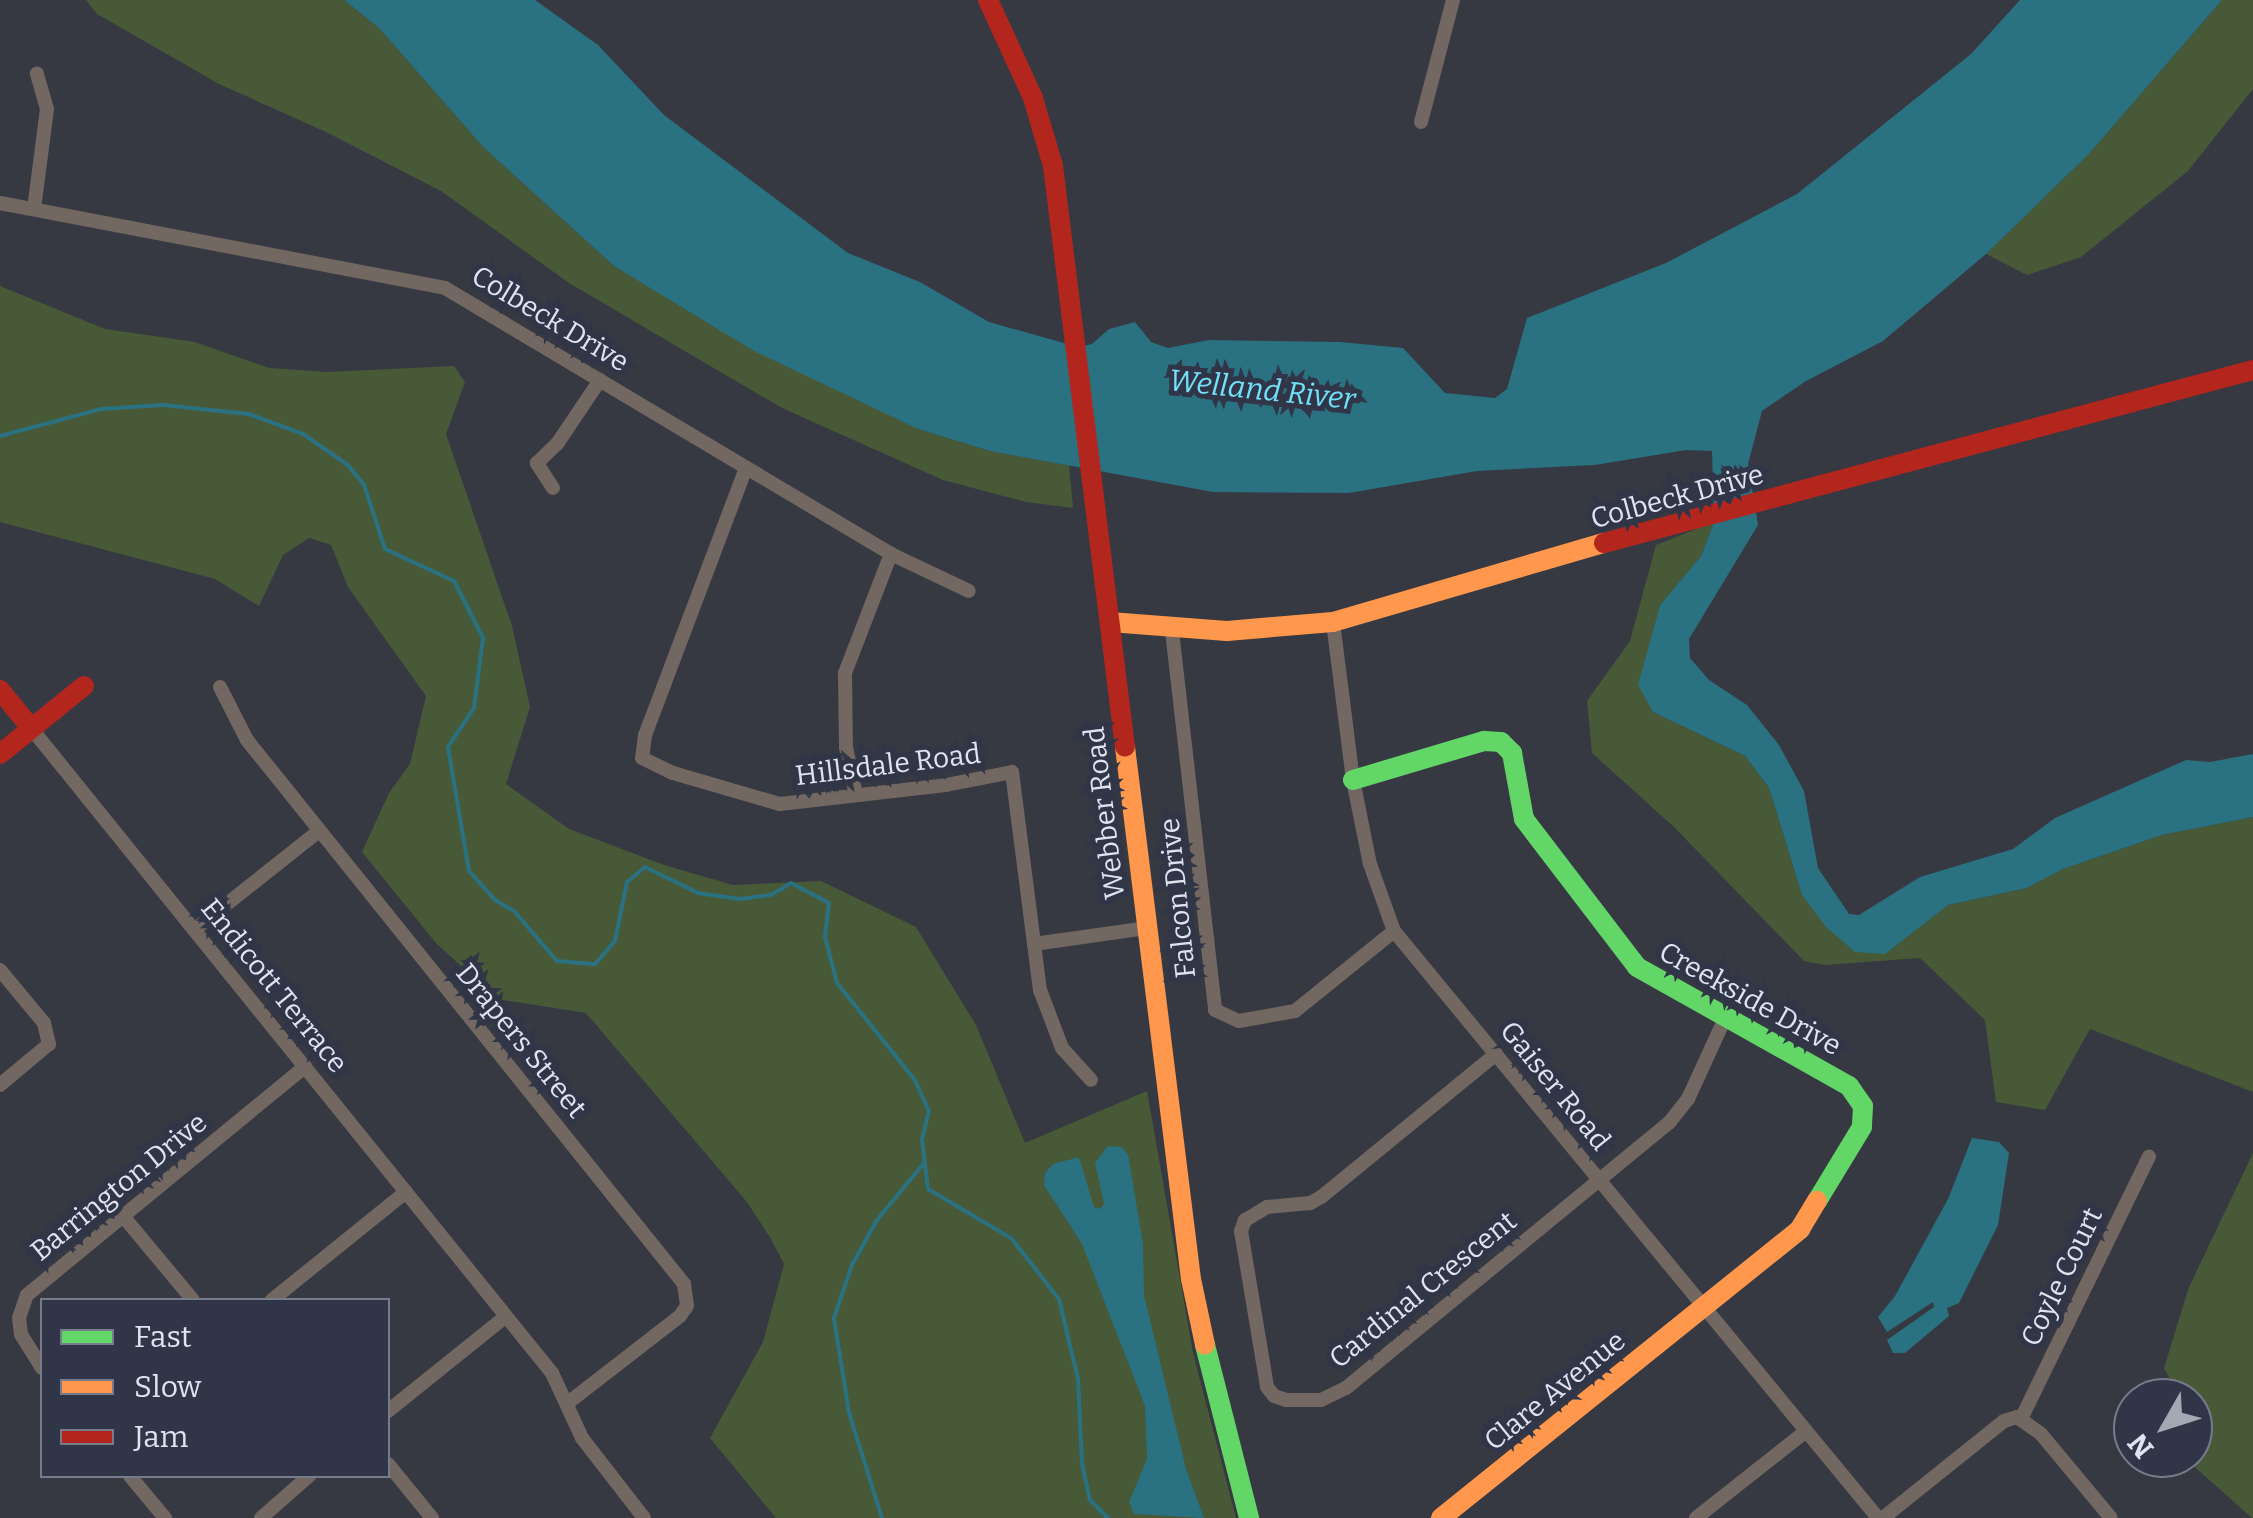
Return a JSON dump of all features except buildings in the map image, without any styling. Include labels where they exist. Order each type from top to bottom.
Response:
[{"type":"street","name":"Webber Road","points":[[976,0],[1033,98]]},
{"type":"street","name":"Webber Road","points":[[988,0],[1033,98],[1053,166],[1191,1279],[1228,1448],[1249,1518]]},
{"type":"street","points":[[1422,122],[1453,0]]},
{"type":"street","points":[[34,209],[47,109],[37,73]]},
{"type":"street","name":"Colbeck Drive","points":[[0,203],[445,288],[890,554],[969,591]]},
{"type":"street","name":"Colbeck Drive","points":[[1110,622],[1227,632],[1333,622],[1726,511],[2253,370]]},
{"type":"street","points":[[554,488],[537,463],[557,444],[600,380]]},
{"type":"street","name":"Hillsdale Road","points":[[746,468],[644,735],[642,758],[673,773],[780,804],[1012,772],[1040,990],[1054,1032],[1069,1059],[1091,1080]]},
{"type":"street","points":[[856,795],[846,747],[846,673],[858,631],[890,554]]},
{"type":"street","name":"Gaiser Road","points":[[1333,622],[1352,780],[1370,864],[1394,930],[1880,1518]]},
{"type":"street","name":"Falcon Drive","points":[[1172,630],[1216,1010],[1238,1021],[1296,1011],[1394,930]]},
{"type":"street","points":[[0,754],[84,686]]},
{"type":"street","name":"Drapers Street","points":[[220,687],[247,740],[684,1284],[687,1306],[680,1316],[569,1402]]},
{"type":"street","name":"Endicott Terrace","points":[[0,690],[506,1316],[569,1402],[582,1438],[644,1518]]},
{"type":"street","name":"Creekside Drive","points":[[1352,780],[1484,741],[1501,742],[1512,752],[1524,819],[1627,955],[1651,979],[1849,1086],[1858,1096],[1864,1115],[1853,1142],[1800,1229],[1703,1306]]},
{"type":"street","points":[[194,930],[319,830]]},
{"type":"street","points":[[1034,944],[1146,928]]},
{"type":"street","points":[[0,970],[44,1023],[49,1044],[0,1085]]},
{"type":"street","points":[[1598,1179],[1680,1110],[1725,1018]]},
{"type":"street","name":"Cardinal Crescent","points":[[1496,1054],[1321,1197],[1310,1203],[1254,1211],[1245,1220],[1241,1231],[1266,1387],[1286,1400],[1321,1400],[1346,1388],[1598,1179]]},
{"type":"street","name":"Barrington Drive","points":[[40,1365],[21,1334],[23,1302],[33,1289],[305,1068]]},
{"type":"street","name":"Coyle Court","points":[[2021,1419],[2149,1157]]},
{"type":"street","points":[[274,1298],[406,1192]]},
{"type":"street","points":[[123,1216],[190,1298]]},
{"type":"street","name":"Clare Avenue","points":[[1441,1518],[1703,1306]]},
{"type":"street","points":[[390,1410],[506,1316]]},
{"type":"street","points":[[1880,1518],[2004,1421],[2021,1419],[2041,1434],[2111,1518]]},
{"type":"street","points":[[1696,1518],[1806,1431]]},
{"type":"street","points":[[390,1466],[432,1518]]},
{"type":"street","points":[[132,1478],[165,1518]]},
{"type":"street","points":[[260,1518],[307,1478]]},
{"type":"green space","points":[[86,0],[344,0],[379,28],[483,147],[614,266],[918,429],[990,451],[1069,465],[1073,508],[1026,502],[943,480],[782,408],[569,283],[441,191],[326,132],[219,84],[97,14]]},
{"type":"green space","points":[[2222,0],[2253,0],[2253,89],[2188,171],[2081,257],[2027,275],[1986,254],[2088,155]]},
{"type":"green space","points":[[0,286],[105,329],[195,342],[269,368],[327,372],[454,366],[465,382],[446,434],[512,626],[530,707],[506,784],[569,829],[664,865],[733,885],[821,881],[916,927],[976,1025],[1025,1143],[1147,1091],[1193,1353],[1236,1518],[776,1518],[710,1438],[763,1342],[784,1264],[771,1239],[747,1202],[586,1013],[497,999],[436,943],[362,852],[389,793],[410,764],[426,696],[348,587],[331,545],[309,538],[283,555],[259,606],[215,579],[0,522]]},
{"type":"green space","points":[[1714,522],[1701,556],[1660,605],[1639,685],[1653,712],[1745,756],[1769,788],[1802,895],[1885,953],[1948,905],[2027,888],[2063,869],[2162,835],[2253,817],[2253,1092],[2090,1029],[2045,1110],[1996,1102],[1985,1020],[1920,958],[1825,965],[1804,961],[1674,827],[1592,753],[1587,701],[1630,641],[1656,545]]},
{"type":"green space","points":[[2253,1153],[2253,1518],[2207,1478],[2213,1478],[2213,1378],[2169,1378],[2164,1368],[2189,1287]]},
{"type":"water","name":"Welland River","points":[[344,0],[535,0],[598,45],[664,115],[848,253],[920,282],[989,322],[1078,347],[1092,344],[1109,329],[1135,322],[1151,342],[1168,348],[1209,340],[1340,342],[1403,348],[1445,393],[1495,398],[1507,389],[1527,318],[1666,263],[1797,194],[1971,54],[2020,0],[2222,0],[2088,155],[1986,254],[1883,341],[1806,381],[1762,411],[1748,464],[1758,525],[1689,639],[1690,658],[1709,680],[1747,705],[1779,745],[1804,791],[1818,868],[1849,914],[1859,915],[1920,877],[2013,849],[2055,818],[2186,760],[2210,762],[2253,754],[2253,817],[2162,835],[2063,869],[2027,888],[1948,905],[1885,954],[1855,952],[1826,927],[1802,895],[1769,788],[1745,756],[1653,712],[1638,685],[1660,605],[1701,556],[1714,522],[1712,451],[1686,450],[1595,465],[1477,471],[1349,493],[1213,492],[990,451],[918,429],[754,351],[614,266],[483,147],[379,28]]},
{"type":"water","points":[[1972,1138],[1999,1142],[2009,1153],[1998,1225],[1959,1303],[1947,1308],[1949,1316],[1905,1353],[1893,1353],[1887,1340],[1934,1307],[1933,1302],[1887,1332],[1878,1317],[1895,1296],[1948,1199]]},
{"type":"water","points":[[1108,1146],[1121,1147],[1128,1154],[1143,1244],[1144,1295],[1186,1469],[1204,1518],[1134,1514],[1129,1502],[1147,1459],[1145,1406],[1082,1244],[1044,1185],[1045,1173],[1053,1164],[1079,1157],[1094,1207],[1100,1209],[1104,1204],[1095,1163]]},
{"type":"waterway","points":[[0,436],[101,409],[163,405],[249,414],[303,434],[348,465],[364,485],[385,549],[454,581],[483,638],[474,708],[448,747],[469,871],[495,900],[514,911],[557,961],[595,964],[615,941],[627,882],[645,867],[698,893],[741,899],[771,895],[791,883],[829,903],[825,937],[837,983],[915,1080],[929,1111],[922,1139],[928,1189],[1011,1238],[1059,1299],[1078,1379],[1082,1463],[1090,1500],[1108,1518]]},
{"type":"waterway","points":[[882,1518],[849,1413],[834,1318],[852,1265],[877,1220],[924,1163]]},
{"type":"traffic: fast","points":[[1353,780],[1484,741],[1501,742],[1512,753],[1524,819],[1637,967],[1849,1086],[1863,1106],[1862,1127],[1817,1201]]},
{"type":"traffic: fast","points":[[1205,1345],[1249,1518]]},
{"type":"traffic: slow","points":[[1110,622],[1227,631],[1333,622],[1604,543]]},
{"type":"traffic: slow","points":[[1125,747],[1191,1279],[1205,1345]]},
{"type":"traffic: slow","points":[[1441,1518],[1800,1229],[1817,1201]]},
{"type":"traffic: jam","points":[[988,0],[1033,98],[1053,166],[1125,747]]},
{"type":"traffic: jam","points":[[1604,543],[2253,370]]},
{"type":"traffic: jam","points":[[0,754],[84,686]]},
{"type":"traffic: jam","points":[[0,690],[31,728]]}]
